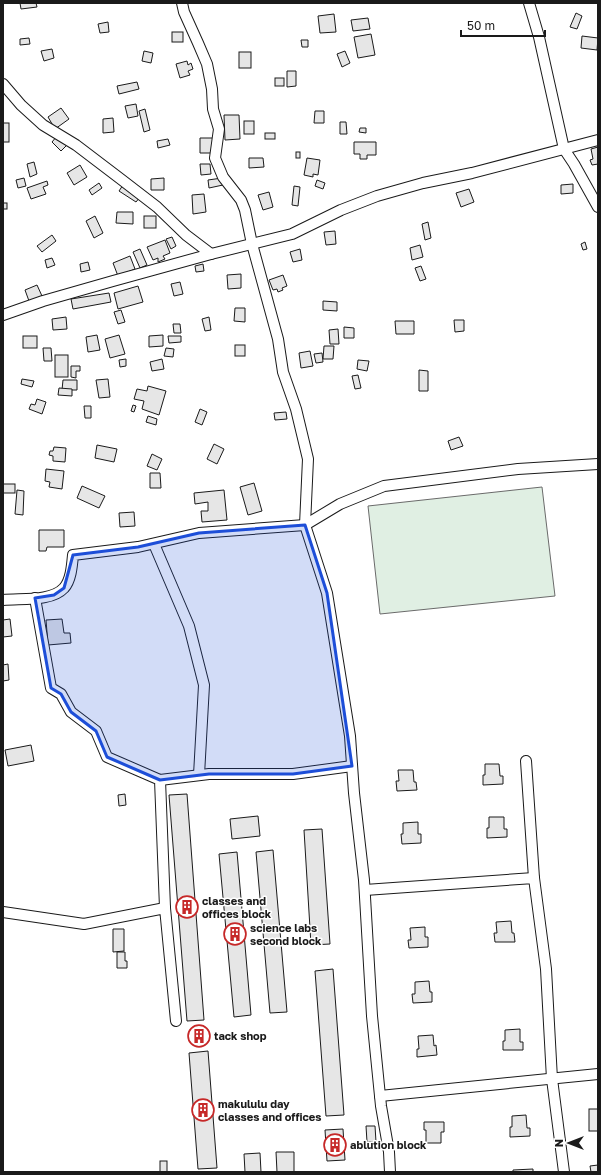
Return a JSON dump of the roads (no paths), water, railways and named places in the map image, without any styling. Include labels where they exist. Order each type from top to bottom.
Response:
[{"type":"street","points":[[182,3],[184,12],[207,64],[212,90],[212,109],[219,129],[215,158],[223,177],[241,200],[245,210],[252,244],[278,339],[283,372],[296,410],[308,459],[305,525],[327,593],[350,736],[354,793],[365,890],[372,1016],[380,1096],[389,1152],[390,1172]]},
{"type":"street","points":[[529,3],[539,37],[564,149],[598,207]]},
{"type":"street","points":[[3,84],[21,105],[43,124],[76,145],[157,207],[186,235],[211,254]]},
{"type":"street","points":[[3,315],[43,301],[211,254],[292,234],[341,210],[377,196],[423,183],[472,173],[598,140]]},
{"type":"street","points":[[3,600],[54,595],[64,588],[70,575],[73,555],[138,547],[199,533],[305,525],[340,504],[384,486],[518,469],[598,464]]},
{"type":"street","points":[[154,544],[189,626],[204,685],[200,775]]},
{"type":"street","points":[[35,598],[51,688],[61,694],[71,712],[96,731],[107,757],[160,780],[209,774],[293,774],[352,766]]},
{"type":"street","points":[[526,761],[534,878],[546,969],[552,1079],[564,1172]]},
{"type":"street","points":[[160,780],[165,908],[176,1020]]},
{"type":"street","points":[[365,890],[534,878]]},
{"type":"street","points":[[3,912],[84,924],[165,908]]},
{"type":"street","points":[[380,1096],[598,1074]]},
{"type":"place","name":"classes and offices block","points":[[187,907]]},
{"type":"place","name":"science labs second block","points":[[235,934]]},
{"type":"place","name":"tack shop","points":[[199,1036]]},
{"type":"place","name":"makululu day classes and offices","points":[[203,1110]]},
{"type":"place","name":"ablution block","points":[[335,1145]]}]
